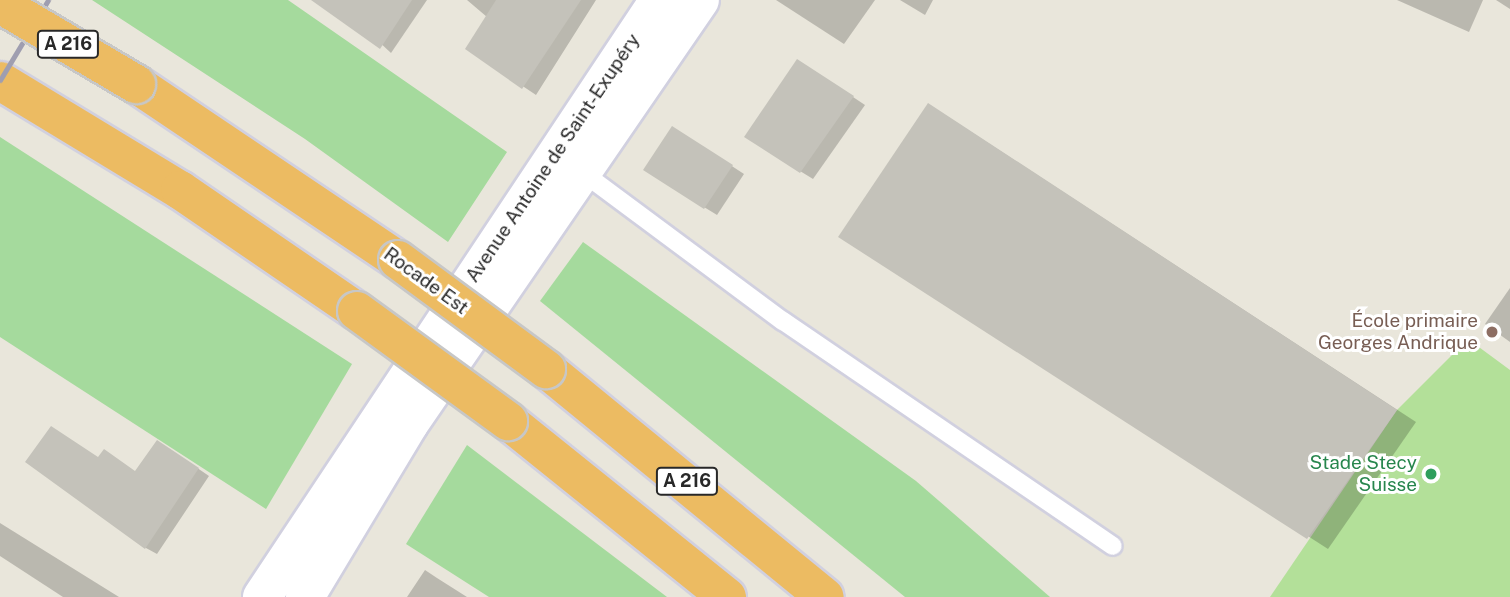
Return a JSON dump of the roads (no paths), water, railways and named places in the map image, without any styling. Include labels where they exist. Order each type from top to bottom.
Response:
[{"type":"highway","name":"Rocade Est","points":[[0,4],[136,85],[398,260],[546,369],[825,597]]},
{"type":"highway","points":[[0,81],[103,142],[357,311],[508,421],[727,597]]},
{"type":"main road","name":"Avenue Antoine de Saint-Exupéry","points":[[305,597],[569,163],[659,0]]},
{"type":"main road","name":"Avenue Antoine de Saint-Exupéry","points":[[262,597],[569,163],[700,0]]},
{"type":"lane","points":[[569,163],[783,321],[1113,546]]},
{"type":"railway","points":[[0,80],[48,0]]},
{"type":"place","name":"École primaire Georges Andrique","points":[[1492,332]]},
{"type":"place","name":"Stade Stecy Suisse","points":[[1431,474]]}]
